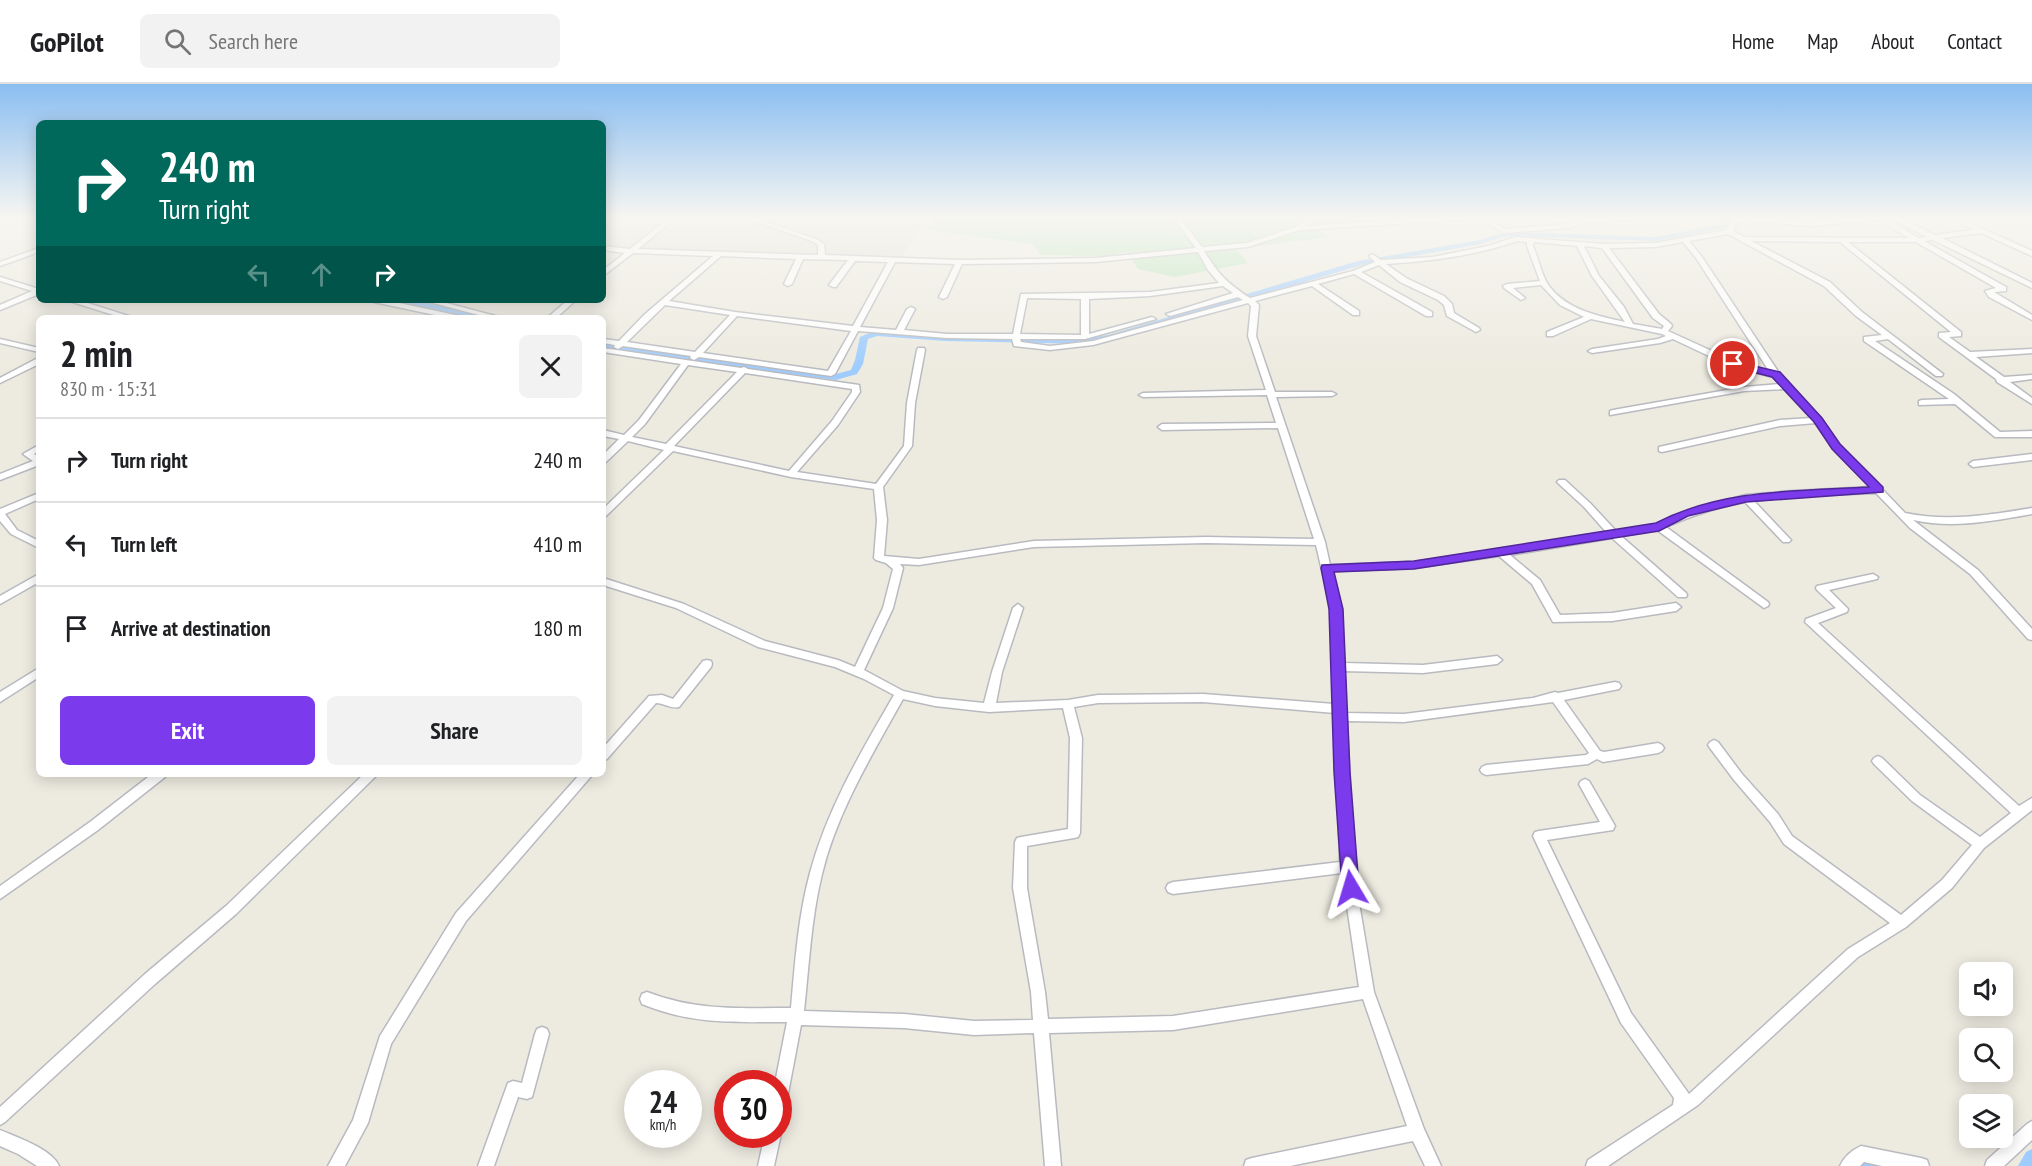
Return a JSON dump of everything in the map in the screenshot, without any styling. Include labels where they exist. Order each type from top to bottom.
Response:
[{"type":"street","points":[[615,352],[621,343],[704,267]]},
{"type":"street","points":[[788,284],[796,267]]},
{"type":"street","points":[[833,285],[846,267]]},
{"type":"street","points":[[824,383],[857,329],[889,267]]},
{"type":"street","points":[[943,297],[956,267]]},
{"type":"street","points":[[1211,267],[1224,284],[1255,305],[1252,336],[1327,568],[1336,609],[1347,867],[1367,992],[1417,1132],[1433,1166]]},
{"type":"street","points":[[665,303],[735,315],[857,329],[1016,340],[1085,337],[1243,296],[1312,283],[1367,267]]},
{"type":"street","points":[[1388,267],[1403,280],[1441,298],[1448,304],[1450,314],[1476,330]]},
{"type":"street","points":[[1538,267],[1544,283],[1563,303],[1590,317],[1664,332],[1733,364],[1776,375]]},
{"type":"street","points":[[1591,267],[1622,309],[1631,326]]},
{"type":"street","points":[[1620,267],[1656,316],[1668,326],[1664,332]]},
{"type":"street","points":[[1706,267],[1776,375],[1818,420],[1836,446],[1903,515],[1974,572],[2032,636]]},
{"type":"street","points":[[1797,267],[1827,284],[1888,338],[1939,374]]},
{"type":"street","points":[[1877,267],[1958,334],[1942,335],[2032,402]]},
{"type":"street","points":[[1965,267],[2003,289]]},
{"type":"street","points":[[1995,267],[2031,285]]},
{"type":"street","points":[[1355,272],[1429,314]]},
{"type":"street","points":[[0,279],[36,290]]},
{"type":"street","points":[[1312,283],[1356,313]]},
{"type":"street","points":[[1521,298],[1507,286],[1544,283]]},
{"type":"street","points":[[1016,340],[1024,296],[1085,297],[1171,293],[1224,284]]},
{"type":"street","points":[[2031,285],[1989,291],[2032,318]]},
{"type":"street","points":[[0,308],[36,292]]},
{"type":"street","points":[[1016,340],[1050,348],[1094,343],[1243,296]]},
{"type":"street","points":[[1085,297],[1085,337]]},
{"type":"street","points":[[80,303],[120,315]]},
{"type":"street","points":[[388,303],[446,315]]},
{"type":"street","points":[[438,303],[487,315]]},
{"type":"street","points":[[554,315],[568,303]]},
{"type":"street","points":[[899,332],[911,309]]},
{"type":"street","points":[[606,457],[642,422],[688,362],[735,315]]},
{"type":"street","points":[[1550,334],[1590,317]]},
{"type":"street","points":[[1592,351],[1673,336]]},
{"type":"street","points":[[1888,338],[1867,339],[1957,401],[1998,435],[2032,434]]},
{"type":"street","points":[[0,341],[36,349]]},
{"type":"street","points":[[606,341],[831,374]]},
{"type":"street","points":[[606,350],[856,387],[856,392],[835,423],[791,474]]},
{"type":"street","points":[[921,350],[911,403],[908,446],[878,487],[882,520],[879,558],[919,562],[1034,544],[1206,540],[1320,542]]},
{"type":"street","points":[[1967,355],[2032,351]]},
{"type":"street","points":[[0,381],[36,363]]},
{"type":"street","points":[[606,511],[669,449],[744,369]]},
{"type":"street","points":[[2000,380],[2032,377]]},
{"type":"street","points":[[1613,413],[1744,389],[1785,386]]},
{"type":"street","points":[[1143,395],[1332,394]]},
{"type":"street","points":[[1922,403],[1957,401]]},
{"type":"street","points":[[1662,449],[1760,427],[1818,420]]},
{"type":"street","points":[[1162,427],[1282,425]]},
{"type":"street","points":[[606,434],[791,474],[878,487]]},
{"type":"street","points":[[36,450],[27,454],[36,459]]},
{"type":"street","points":[[1973,464],[2032,457]]},
{"type":"street","points":[[0,477],[36,462]]},
{"type":"street","points":[[1562,482],[1613,534],[1682,595]]},
{"type":"street","points":[[1327,568],[1414,565],[1659,527],[1684,513],[1746,498],[1879,490]]},
{"type":"street","points":[[36,497],[0,514],[14,532],[36,543]]},
{"type":"street","points":[[1746,498],[1786,540]]},
{"type":"street","points":[[1903,515],[1920,520],[1984,519],[2032,510]]},
{"type":"street","points":[[1659,527],[1764,604]]},
{"type":"street","points":[[1502,553],[1536,582],[1557,620],[1612,617],[1676,607]]},
{"type":"street","points":[[858,672],[888,608],[898,568],[889,560]]},
{"type":"street","points":[[1873,577],[1821,588],[1844,609],[1810,622],[2019,813]]},
{"type":"street","points":[[0,601],[36,579]]},
{"type":"street","points":[[606,582],[680,606],[762,644],[838,663],[900,694],[935,702],[989,708],[1068,704],[1098,699],[1203,698],[1404,718],[1533,702],[1615,686]]},
{"type":"street","points":[[989,708],[992,688],[1018,608]]},
{"type":"street","points":[[1338,667],[1423,669],[1497,660]]},
{"type":"street","points":[[606,753],[653,699],[662,699],[675,704],[707,664]]},
{"type":"street","points":[[0,698],[36,674]]},
{"type":"street","points":[[785,1070],[796,1017],[810,899],[830,830],[900,694]]},
{"type":"street","points":[[1555,696],[1596,754],[1603,757],[1658,748]]},
{"type":"street","points":[[1053,1166],[1038,992],[1020,888],[1021,842],[1074,833],[1076,738],[1068,704]]},
{"type":"street","points":[[1714,745],[1774,818],[1788,840],[1901,923]]},
{"type":"street","points":[[1486,770],[1588,759],[1596,754]]},
{"type":"street","points":[[1878,761],[1916,798],[1980,844]]},
{"type":"street","points":[[0,893],[94,826],[157,777]]},
{"type":"street","points":[[0,1117],[150,979],[231,910],[369,777]]},
{"type":"street","points":[[336,1166],[360,1123],[385,1041],[461,917],[584,777]]},
{"type":"street","points":[[1584,784],[1609,826],[1539,836],[1626,1017],[1682,1096],[1679,1110]]},
{"type":"street","points":[[1594,1166],[1679,1110],[1853,953],[1901,923],[1947,884],[1980,844],[2032,804]]},
{"type":"street","points":[[1173,888],[1347,867]]},
{"type":"street","points":[[647,999],[666,1008],[718,1014],[904,1021],[974,1028],[1040,1028],[1173,1023],[1367,992]]},
{"type":"street","points":[[486,1166],[513,1088],[527,1092],[542,1034]]},
{"type":"street","points":[[1993,1166],[2032,1129]]},
{"type":"street","points":[[1252,1166],[1417,1132]]},
{"type":"street","points":[[0,1138],[24,1148],[51,1166]]},
{"type":"street","points":[[766,1166],[770,1148]]},
{"type":"street","points":[[1848,1166],[1861,1154],[1921,1166]]},
{"type":"green space","points":[[1137,267],[1225,267],[1175,277]]},
{"type":"waterway","points":[[606,347],[836,377],[854,372],[860,360],[864,337],[876,333],[945,338],[1086,341],[1109,337],[1346,267]]},
{"type":"waterway","points":[[415,303],[473,315]]},
{"type":"waterway","points":[[2027,1166],[2032,1158]]},
{"type":"route","points":[[1351,888],[1347,867],[1336,609],[1327,568],[1414,565],[1465,559],[1659,527],[1684,513],[1746,498],[1879,490],[1836,446],[1818,420],[1776,375],[1733,364]]}]
